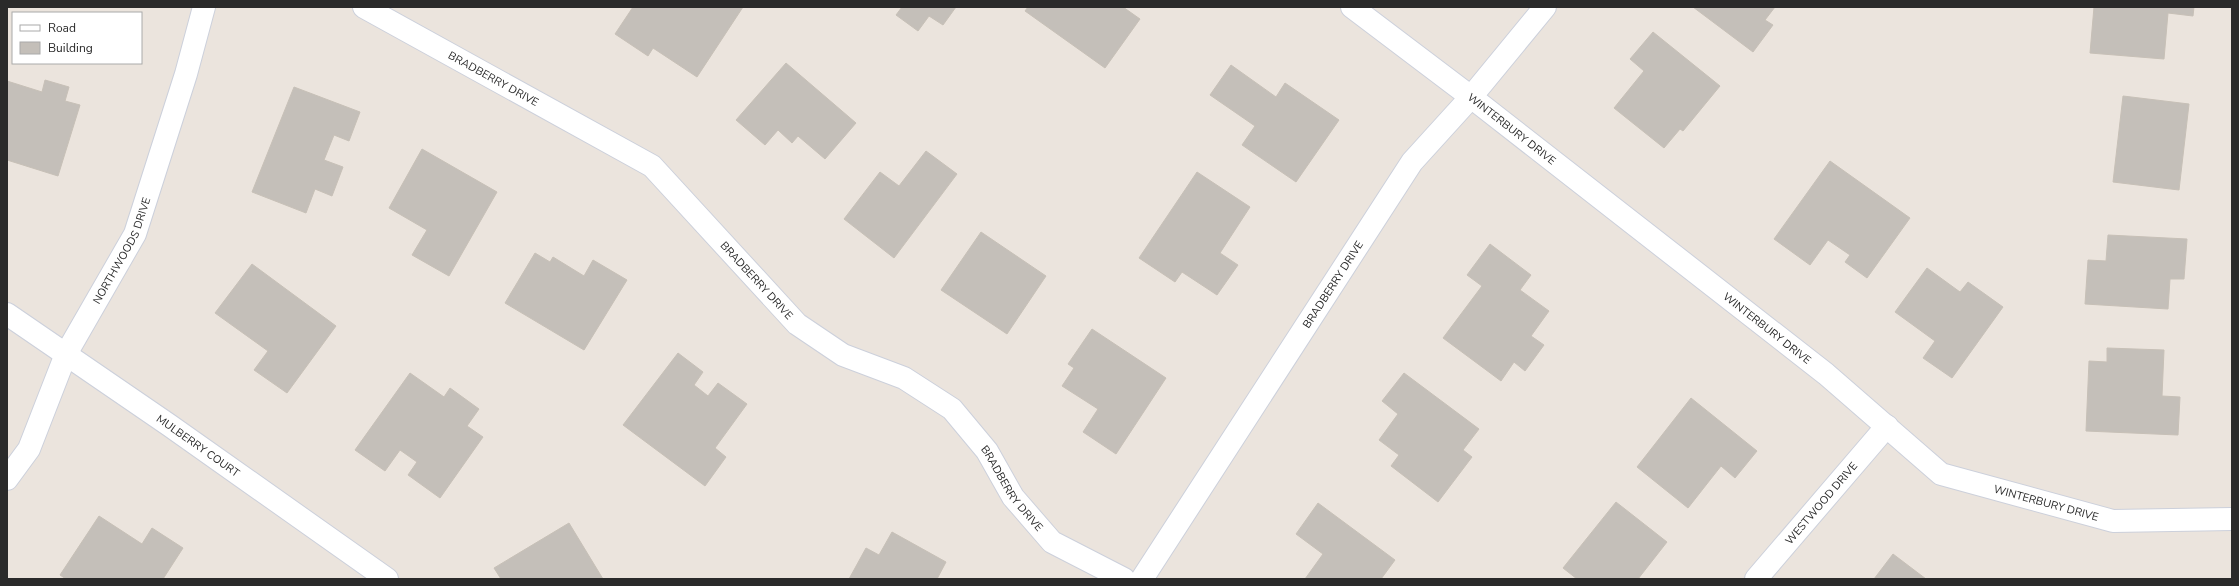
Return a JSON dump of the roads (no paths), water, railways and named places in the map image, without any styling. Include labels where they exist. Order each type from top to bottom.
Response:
[{"type":"street","name":"NORTHWOODS DRIVE","points":[[7,479],[30,449],[66,354],[135,234],[186,74],[204,7]]},
{"type":"street","name":"BRADBERRY DRIVE","points":[[364,7],[652,166],[797,324],[842,355],[904,378],[952,409],[987,451],[1013,497],[1052,542],[1124,579]]},
{"type":"street","name":"WINTERBURY DRIVE","points":[[1352,7],[1471,97],[1826,374],[1941,474],[2113,521],[2232,519]]},
{"type":"street","name":"BRADBERRY DRIVE","points":[[1142,579],[1412,162],[1471,97],[1545,7]]},
{"type":"street","name":"MULBERRY COURT","points":[[7,314],[387,579]]},
{"type":"street","name":"WESTWOOD DRIVE","points":[[1756,579],[1887,426]]}]
